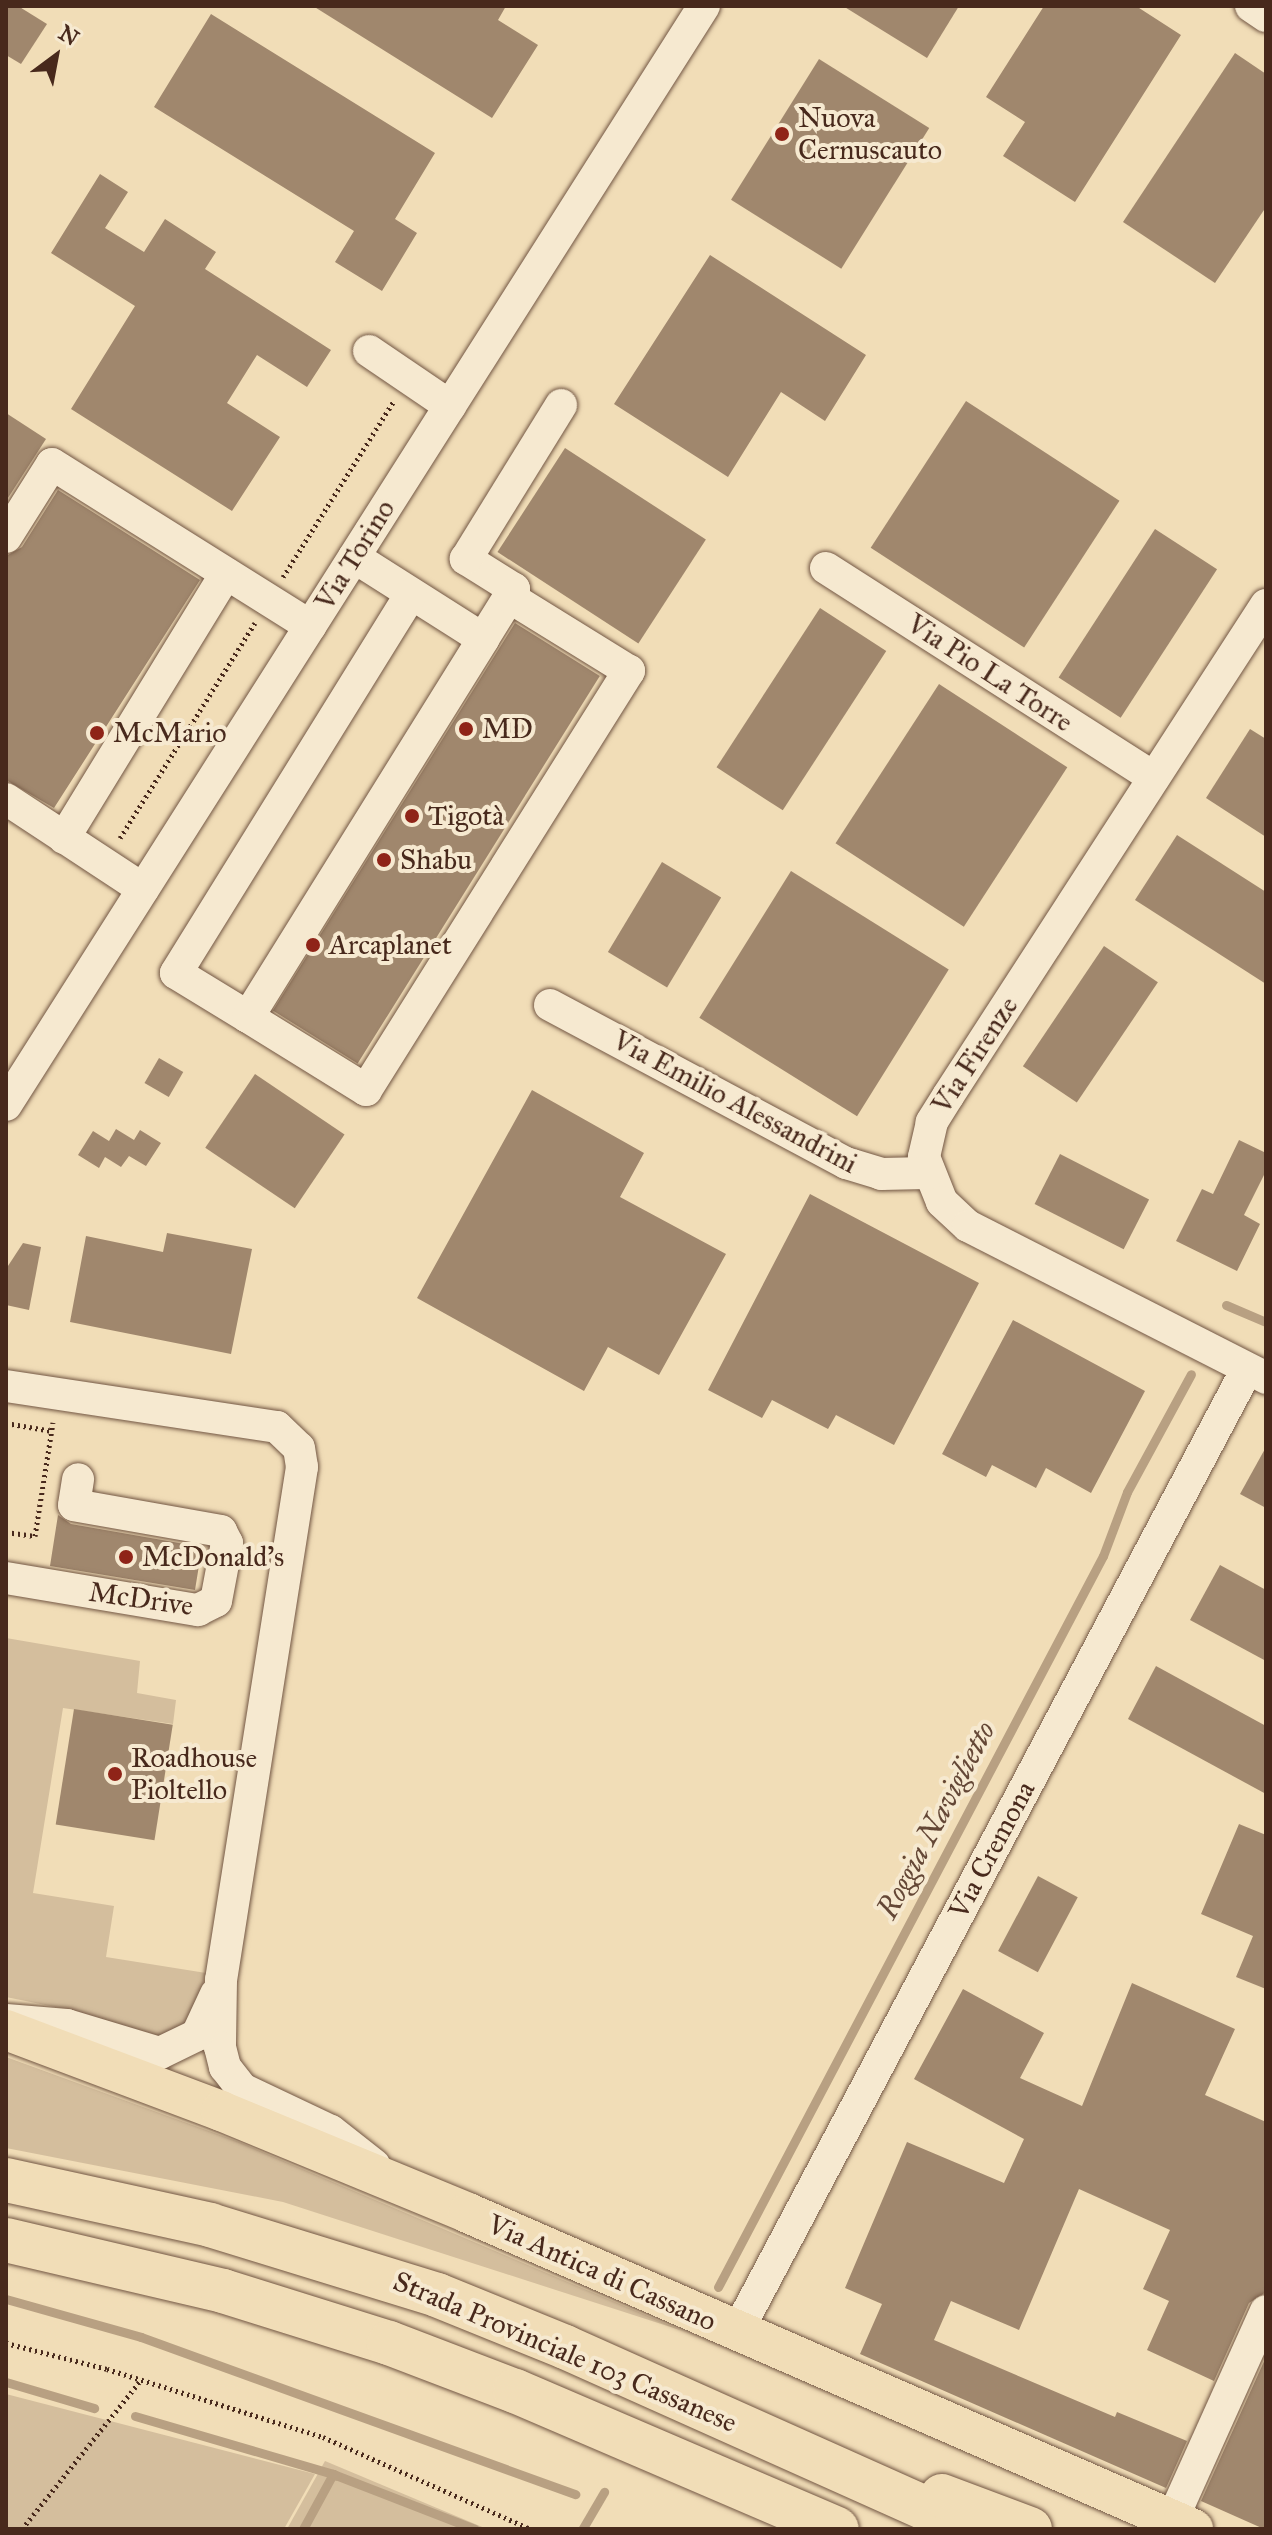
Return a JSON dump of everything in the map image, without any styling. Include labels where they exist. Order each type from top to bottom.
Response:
[{"type":"highway","name":"Strada Provinciale 103 Cassanese","points":[[6,2180],[210,2225],[381,2276],[529,2331],[972,2529]]},
{"type":"highway","name":"Strada Provinciale 103 Cassanese","points":[[6,2240],[186,2281],[343,2327],[471,2373],[684,2461],[837,2529]]},
{"type":"highway","points":[[722,2417],[1030,2529]]},
{"type":"highway","points":[[684,2461],[818,2529]]},
{"type":"main road","name":"Via Antica di Cassano","points":[[6,2030],[400,2185],[1182,2524]]},
{"type":"street","name":"Via Torino","points":[[6,1105],[704,6]]},
{"type":"street","points":[[1251,6],[1266,16]]},
{"type":"street","points":[[369,351],[450,406]]},
{"type":"street","points":[[248,1017],[514,589],[466,559],[561,405]]},
{"type":"street","points":[[6,537],[52,464],[310,626]]},
{"type":"street","points":[[354,557],[483,639]]},
{"type":"street","name":"Via Pio La Torre","points":[[826,568],[1154,778]]},
{"type":"street","points":[[64,838],[226,574]]},
{"type":"street","points":[[411,594],[176,973],[366,1090],[629,671],[509,597]]},
{"type":"street","name":"Via Firenze","points":[[927,1173],[925,1148],[932,1122],[1266,605]]},
{"type":"street","points":[[6,799],[143,889]]},
{"type":"street","name":"Via Emilio Alessandrini","points":[[550,1005],[846,1163],[881,1174],[927,1173]]},
{"type":"street","points":[[927,1173],[942,1202],[968,1226],[1257,1374]]},
{"type":"street","name":"Via Cremona","points":[[737,2332],[1257,1374]]},
{"type":"street","points":[[6,1386],[277,1427],[292,1438],[301,1454],[221,1980],[220,2047],[232,2079],[331,2131],[400,2185]]},
{"type":"street","name":"McDrive","points":[[6,1578],[198,1610],[216,1601],[227,1543],[221,1531],[74,1505],[78,1479]]},
{"type":"street","points":[[6,2020],[67,2025],[146,2052],[167,2051],[186,2044],[201,2029],[221,1980]]},
{"type":"street","points":[[1182,2524],[1266,2311]]},
{"type":"path","points":[[105,863],[408,378]]},
{"type":"path","points":[[6,1532],[35,1536],[58,1394]]},
{"type":"path","points":[[6,1423],[52,1431]]},
{"type":"path","points":[[6,2343],[323,2437],[531,2529]]},
{"type":"path","points":[[22,2529],[140,2381]]},
{"type":"shaded area","points":[[6,1638],[140,1661],[137,1693],[176,1700],[173,1724],[63,1708],[33,1893],[114,1906],[106,1957],[206,1973],[192,2022],[163,2041],[70,2010],[6,1997]]},
{"type":"shaded area","points":[[6,2057],[239,2142],[683,2331],[283,2202],[6,2148]]},
{"type":"shaded area","points":[[6,2394],[315,2474],[284,2529],[6,2529]]},
{"type":"shaded area","points":[[325,2461],[487,2529],[287,2529]]},
{"type":"building","points":[[6,6],[18,6],[47,24],[21,64],[6,55]]},
{"type":"building","points":[[313,6],[506,6],[498,20],[538,45],[492,118]]},
{"type":"building","points":[[843,6],[959,6],[927,58]]},
{"type":"building","points":[[1044,6],[1136,6],[1181,35],[1075,202],[1003,156],[1025,122],[986,97]]},
{"type":"building","points":[[211,14],[435,153],[395,219],[417,233],[382,291],[335,262],[354,231],[154,107]]},
{"type":"building","points":[[1235,53],[1266,74],[1266,207],[1215,283],[1123,222]]},
{"type":"building","points":[[819,59],[929,128],[841,269],[731,200]]},
{"type":"building","points":[[100,174],[128,192],[105,228],[144,252],[165,219],[216,252],[205,269],[331,350],[307,387],[257,355],[227,403],[280,437],[232,511],[71,409],[135,306],[51,253]]},
{"type":"building","points":[[710,255],[866,355],[825,421],[781,392],[728,477],[614,404]]},
{"type":"building","points":[[966,401],[1119,501],[1024,647],[871,548]]},
{"type":"building","points":[[6,413],[46,439],[6,501]]},
{"type":"building","points":[[565,448],[706,539],[638,643],[497,552]]},
{"type":"building","points":[[58,490],[200,580],[54,808],[6,780],[6,556],[22,547]]},
{"type":"building","points":[[1155,529],[1217,569],[1121,718],[1059,677]]},
{"type":"building","points":[[820,608],[886,651],[783,810],[717,767]]},
{"type":"building","points":[[515,623],[600,676],[358,1064],[273,1011]]},
{"type":"building","points":[[939,684],[1067,767],[964,927],[836,843]]},
{"type":"building","points":[[1250,729],[1266,739],[1266,837],[1206,798]]},
{"type":"building","points":[[1177,835],[1266,892],[1266,984],[1135,900]]},
{"type":"building","points":[[662,862],[721,898],[667,988],[608,952]]},
{"type":"building","points":[[791,871],[949,970],[857,1116],[699,1018]]},
{"type":"building","points":[[1104,946],[1158,982],[1077,1103],[1023,1066]]},
{"type":"building","points":[[159,1058],[183,1072],[169,1097],[145,1083]]},
{"type":"building","points":[[255,1074],[345,1134],[295,1208],[205,1148]]},
{"type":"building","points":[[532,1090],[644,1153],[620,1197],[726,1254],[659,1375],[608,1347],[584,1391],[417,1298]]},
{"type":"building","points":[[116,1129],[134,1140],[140,1130],[161,1143],[146,1166],[129,1156],[121,1167],[105,1157],[99,1168],[78,1155],[93,1131],[109,1141]]},
{"type":"building","points":[[1239,1140],[1266,1153],[1266,1171],[1244,1215],[1260,1224],[1237,1271],[1176,1241],[1202,1189],[1213,1194]]},
{"type":"building","points":[[1060,1154],[1149,1199],[1124,1249],[1035,1204]]},
{"type":"building","points":[[810,1194],[979,1283],[894,1445],[836,1415],[828,1429],[772,1400],[762,1418],[708,1390]]},
{"type":"building","points":[[167,1233],[252,1249],[231,1354],[70,1322],[86,1236],[163,1252]]},
{"type":"building","points":[[23,1243],[41,1247],[29,1310],[6,1305],[6,1269]]},
{"type":"building","points":[[1013,1320],[1145,1391],[1091,1493],[1046,1468],[1036,1488],[992,1465],[986,1477],[942,1454]]},
{"type":"building","points":[[1266,1447],[1266,1508],[1240,1494]]},
{"type":"building","name":"McDonald's","points":[[58,1515],[71,1524],[202,1547],[195,1590],[50,1566]]},
{"type":"building","points":[[1220,1565],[1266,1590],[1266,1661],[1190,1620]]},
{"type":"building","points":[[1156,1666],[1266,1726],[1266,1794],[1128,1719]]},
{"type":"building","name":"Roadhouse Pioltello","points":[[74,1709],[173,1725],[154,1840],[56,1825]]},
{"type":"building","points":[[1239,1824],[1266,1835],[1266,1989],[1236,1977],[1253,1936],[1201,1914]]},
{"type":"building","points":[[1038,1876],[1078,1897],[1038,1972],[998,1951]]},
{"type":"building","points":[[1132,1983],[1235,2029],[1205,2095],[1266,2122],[1266,2292],[1249,2303],[1214,2381],[1147,2350],[1169,2301],[1143,2289],[1170,2230],[1079,2189],[1019,2330],[951,2301],[934,2340],[1115,2417],[1117,2412],[1187,2441],[1166,2488],[860,2354],[882,2304],[845,2288],[907,2142],[1004,2183],[1024,2139],[914,2079],[963,1989],[1044,2033],[1020,2078],[1082,2106]]},
{"type":"building","points":[[1266,2357],[1266,2529],[1264,2529],[1201,2501]]},
{"type":"waterway","name":"Roggia Naviglietto","points":[[1226,1305],[1266,1322]]},
{"type":"waterway","name":"Roggia Naviglietto","points":[[718,2287],[1103,1556],[1127,1492],[1191,1374]]},
{"type":"waterway","points":[[6,2299],[141,2337],[575,2494]]},
{"type":"waterway","points":[[6,2382],[94,2408]]},
{"type":"waterway","points":[[135,2416],[333,2474],[475,2529]]},
{"type":"waterway","name":"Roggia Naviglietto","points":[[303,2529],[333,2474],[337,2476]]},
{"type":"waterway","name":"Roggia Naviglietto","points":[[583,2528],[604,2492]]},
{"type":"place","name":"Nuova Cernuscauto","points":[[782,134]]},
{"type":"place","name":"MD","points":[[466,729]]},
{"type":"place","name":"McMario","points":[[97,733]]},
{"type":"place","name":"Tigotà","points":[[412,816]]},
{"type":"place","name":"Shabu","points":[[384,860]]},
{"type":"place","name":"Arcaplanet","points":[[313,945]]},
{"type":"place","name":"McDonald's","points":[[126,1557]]},
{"type":"place","name":"Roadhouse Pioltello","points":[[115,1774]]}]
